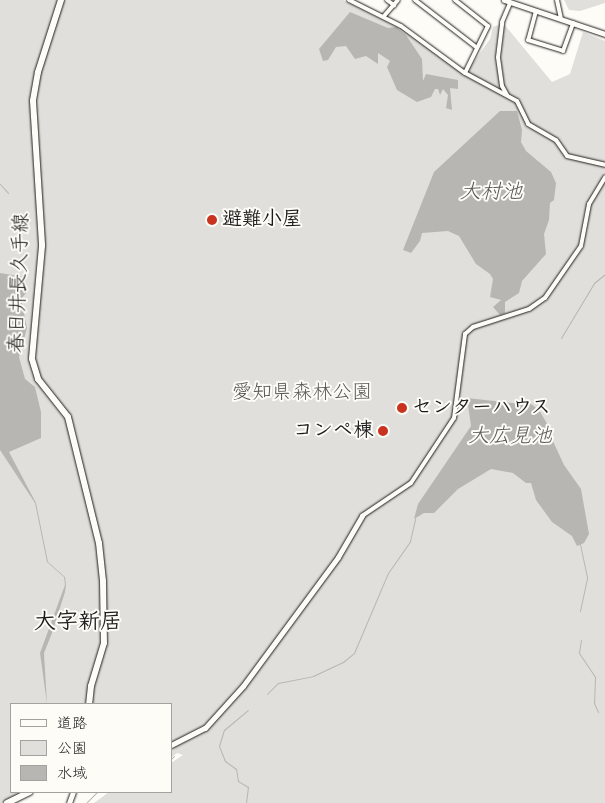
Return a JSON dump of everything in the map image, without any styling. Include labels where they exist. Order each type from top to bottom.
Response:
[{"type":"main road","name":"春日井長久手線","points":[[61,0],[38,72],[33,101],[42,246],[32,359],[38,379],[68,417],[98,543],[103,581],[104,642],[89,703]]},
{"type":"main road","points":[[7,803],[28,793]]},
{"type":"street","points":[[349,0],[384,16],[465,73],[508,96],[519,104],[532,128],[554,138],[567,156],[605,165]]},
{"type":"street","points":[[387,0],[394,5]]},
{"type":"street","points":[[384,16],[398,0]]},
{"type":"street","points":[[415,0],[476,47]]},
{"type":"street","points":[[455,0],[488,26],[476,47],[465,73]]},
{"type":"street","points":[[504,0],[605,34]]},
{"type":"street","points":[[557,0],[561,19]]},
{"type":"street","points":[[508,96],[502,86],[498,57],[502,22],[510,2]]},
{"type":"street","points":[[536,12],[528,40],[562,51],[573,24]]},
{"type":"street","points":[[172,744],[205,728],[243,686],[338,557],[362,516],[411,483],[454,418],[465,334],[473,327],[529,310],[545,298],[581,246],[589,204],[605,177]]},
{"type":"green space","name":"愛知県森林公園","points":[[0,0],[343,0],[408,32],[465,74],[490,39],[493,27],[503,23],[552,82],[570,74],[583,32],[605,41],[605,803],[94,803],[108,793],[172,793],[172,762],[183,755],[177,753],[172,757],[172,703],[10,703],[10,793],[21,793],[6,803],[0,803]]},
{"type":"green space","points":[[564,0],[605,0],[605,3],[580,11],[569,10]]},
{"type":"water","points":[[350,12],[388,28],[396,27],[406,35],[422,59],[423,81],[426,74],[458,80],[458,89],[450,88],[452,110],[446,108],[448,95],[443,89],[440,95],[438,89],[435,89],[431,97],[417,102],[397,90],[387,67],[390,61],[378,53],[378,64],[366,56],[355,59],[346,46],[336,47],[328,60],[323,61],[319,49]]},
{"type":"water","name":"大村池","points":[[500,111],[517,111],[522,130],[521,142],[526,151],[551,172],[556,183],[554,200],[550,203],[549,220],[544,234],[546,254],[522,281],[519,293],[505,302],[505,313],[500,315],[493,307],[501,300],[490,297],[493,279],[490,274],[476,264],[459,236],[448,231],[422,233],[420,241],[411,253],[403,250],[434,172]]},
{"type":"water","points":[[0,273],[25,277],[26,293],[21,299],[27,328],[19,357],[25,379],[35,387],[41,412],[41,438],[9,452],[36,503],[48,562],[65,577],[66,585],[44,653],[47,703],[40,653],[65,585],[64,577],[47,562],[35,503],[0,450]]},
{"type":"water","name":"大広見池","points":[[467,398],[521,404],[527,401],[539,410],[552,432],[552,439],[564,465],[581,489],[589,534],[584,543],[577,546],[572,536],[552,522],[536,500],[531,483],[526,483],[513,473],[491,469],[458,489],[434,513],[424,513],[414,519],[418,504],[471,426]]},
{"type":"waterway","points":[[0,184],[8,193]]},
{"type":"waterway","points":[[561,338],[594,283],[605,274]]},
{"type":"waterway","points":[[267,694],[278,683],[313,676],[343,662],[354,653],[388,573],[410,541],[415,519]]},
{"type":"waterway","points":[[580,544],[587,577],[580,611]]},
{"type":"waterway","points":[[581,640],[579,653],[595,677],[594,703],[598,712]]},
{"type":"waterway","points":[[246,803],[248,787],[238,781],[236,769],[225,761],[219,746],[224,730],[248,710]]},
{"type":"waterway","points":[[86,803],[96,793]]},
{"type":"place","name":"避難小屋","points":[[212,220]]},
{"type":"place","name":"センターハウス","points":[[402,408]]},
{"type":"place","name":"コンペ棟","points":[[383,431]]},
{"type":"district","name":"大字新居","points":[[78,624]]}]
